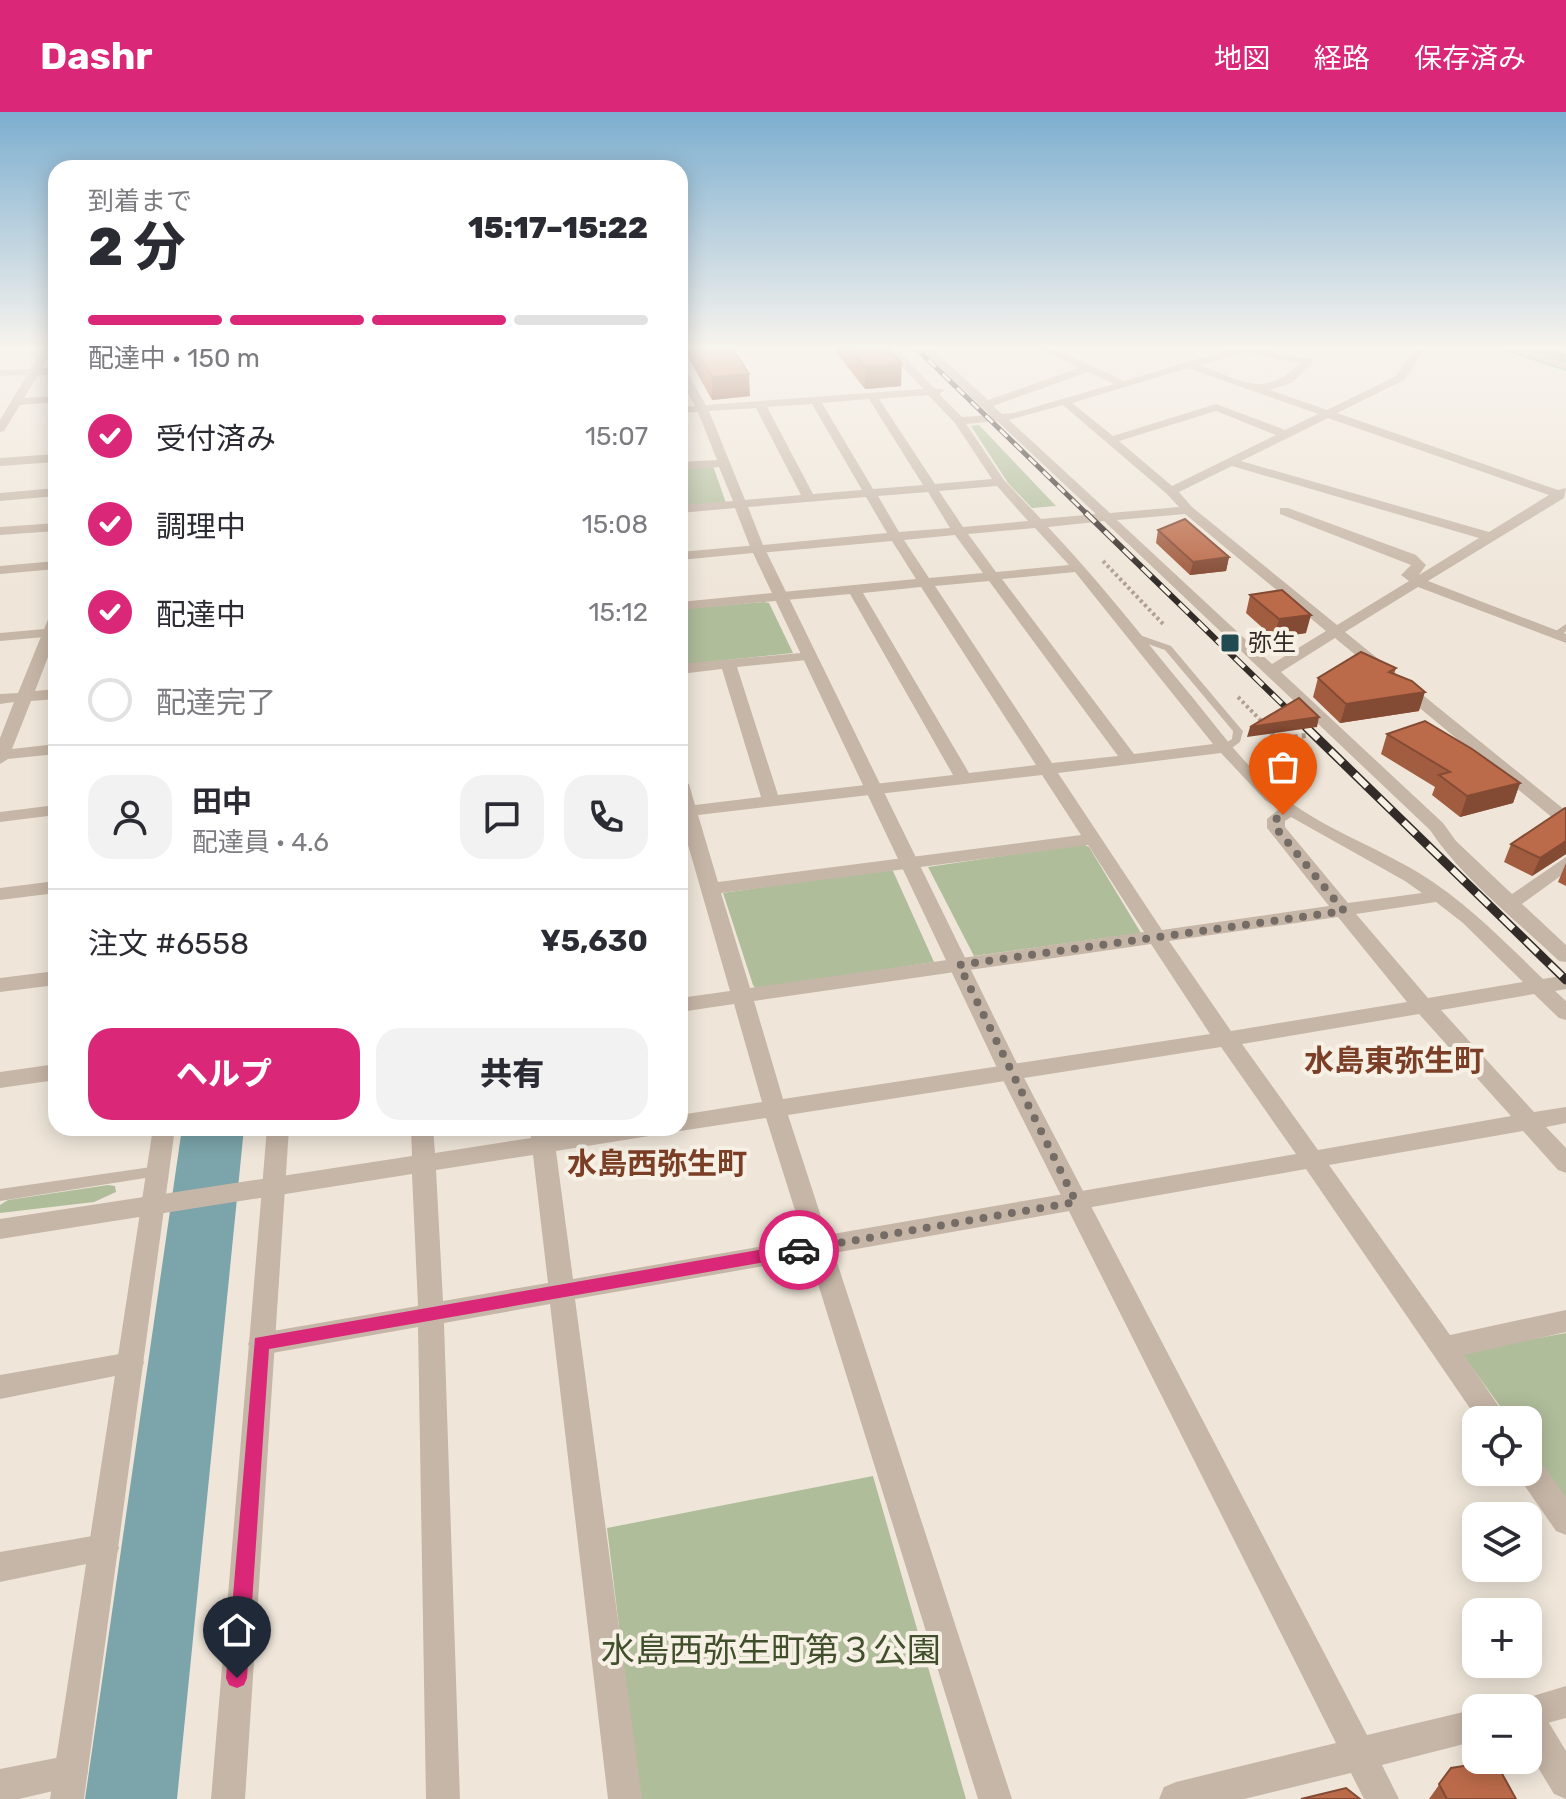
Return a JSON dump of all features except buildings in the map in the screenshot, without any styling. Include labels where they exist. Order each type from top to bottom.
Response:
[{"type":"street","points":[[708,425],[778,596],[1010,1072],[1382,1799]]},
{"type":"street","points":[[771,425],[809,498]]},
{"type":"street","points":[[830,425],[895,536],[1216,1028],[1313,1160],[1484,1406]]},
{"type":"street","points":[[891,425],[959,531],[1129,759]]},
{"type":"street","points":[[962,425],[1000,482],[1079,568],[1225,748],[1271,796],[1440,896],[1470,919],[1566,1013]]},
{"type":"street","points":[[1006,425],[1437,827],[1449,845],[1566,956]]},
{"type":"street","points":[[1093,425],[1171,491],[1188,510],[1566,820]]},
{"type":"street","points":[[1112,440],[1160,425]]},
{"type":"street","points":[[1260,425],[1286,435]]},
{"type":"street","points":[[1171,491],[1307,425]]},
{"type":"street","points":[[1360,425],[1563,493]]},
{"type":"street","points":[[0,462],[48,459]]},
{"type":"street","points":[[1232,462],[1491,537]]},
{"type":"street","points":[[688,465],[723,463]]},
{"type":"street","points":[[688,508],[1000,482]]},
{"type":"street","points":[[0,497],[48,493]]},
{"type":"street","points":[[1271,671],[1563,493]]},
{"type":"street","points":[[688,555],[1188,510]]},
{"type":"street","points":[[1284,511],[1411,558],[1419,565],[1408,575],[1419,581],[1563,634]]},
{"type":"street","points":[[0,531],[48,528]]},
{"type":"street","points":[[0,570],[48,566]]},
{"type":"street","points":[[688,605],[1079,568]]},
{"type":"street","points":[[854,589],[964,779]]},
{"type":"street","points":[[0,624],[48,624]]},
{"type":"street","points":[[0,637],[48,626]]},
{"type":"street","points":[[48,640],[1,756],[48,750]]},
{"type":"street","points":[[688,668],[807,655]]},
{"type":"street","points":[[728,663],[771,802]]},
{"type":"street","points":[[0,699],[48,695]]},
{"type":"street","points":[[688,812],[1225,748]]},
{"type":"street","points":[[1291,810],[1276,819],[1276,828],[1425,1007],[1566,1164]]},
{"type":"street","points":[[0,817],[48,811]]},
{"type":"street","points":[[688,823],[711,889],[775,1109],[995,1799]]},
{"type":"street","points":[[711,889],[1094,839]]},
{"type":"street","points":[[1510,904],[1566,863]]},
{"type":"street","points":[[0,894],[48,888]]},
{"type":"street","points":[[688,1004],[1440,896]]},
{"type":"street","points":[[0,985],[48,979]]},
{"type":"street","points":[[688,1122],[1227,1039],[1566,982]]},
{"type":"street","points":[[0,1080],[48,1073]]},
{"type":"street","points":[[261,1344],[1566,1115]]},
{"type":"street","points":[[0,1786],[69,1785],[163,1136]]},
{"type":"street","points":[[228,1799],[277,1136]]},
{"type":"street","points":[[422,1136],[431,1313],[443,1799]]},
{"type":"street","points":[[0,1229],[424,1163],[542,1136],[625,1799]]},
{"type":"street","points":[[1443,1348],[1566,1321]]},
{"type":"street","points":[[0,1387],[131,1363]]},
{"type":"street","points":[[1541,1486],[1566,1521]]},
{"type":"street","points":[[0,1567],[104,1548]]},
{"type":"street","points":[[1542,1708],[1566,1702]]},
{"type":"street","points":[[1179,1799],[1462,1728]]},
{"type":"street","points":[[1542,1743],[1566,1782]]},
{"type":"lane","points":[[0,1195],[158,1171]]},
{"type":"path","points":[[1096,555],[1171,632]]},
{"type":"path","points":[[1234,694],[1278,739],[1281,747],[1269,765],[1277,776]]},
{"type":"path","points":[[1285,731],[1291,738]]},
{"type":"path","points":[[1278,739],[1312,735]]},
{"type":"green space","points":[[979,425],[1056,506],[1032,508],[1008,483],[971,426]]},
{"type":"green space","points":[[713,466],[726,503],[688,506],[688,468]]},
{"type":"green space","points":[[769,603],[793,653],[688,664],[688,608]]},
{"type":"green space","points":[[1083,844],[1089,847],[1141,933],[974,956],[928,867]]},
{"type":"green space","points":[[889,869],[893,871],[934,962],[756,989],[723,893]]},
{"type":"green space","points":[[115,1186],[116,1192],[94,1202],[0,1213],[0,1205],[8,1200]]},
{"type":"green space","points":[[1566,1333],[1566,1498],[1542,1465],[1542,1406],[1500,1406],[1461,1352]]},
{"type":"green space","name":"水島西弥生町第３公園","points":[[873,1476],[966,1799],[640,1799],[607,1528]]},
{"type":"waterway","points":[[131,1799],[212,1136]]},
{"type":"waterway","points":[[211,1353],[232,1136]]},
{"type":"waterway","points":[[162,1799],[211,1351]]},
{"type":"railway","points":[[995,425],[1088,515]]},
{"type":"railway","points":[[1086,513],[1308,729]]},
{"type":"railway","points":[[1306,727],[1566,980]]},
{"type":"way so far","points":[[799,1250],[1076,1202],[959,965],[1344,911],[1276,828],[1276,819],[1283,815]]},
{"type":"place","name":"弥生","points":[[1230,643]]},
{"type":"district","name":"水島東弥生町","points":[[1394,1061]]},
{"type":"district","name":"水島西弥生町","points":[[657,1164]]},
{"type":"route","points":[[237,1678],[261,1344],[799,1250]]}]
